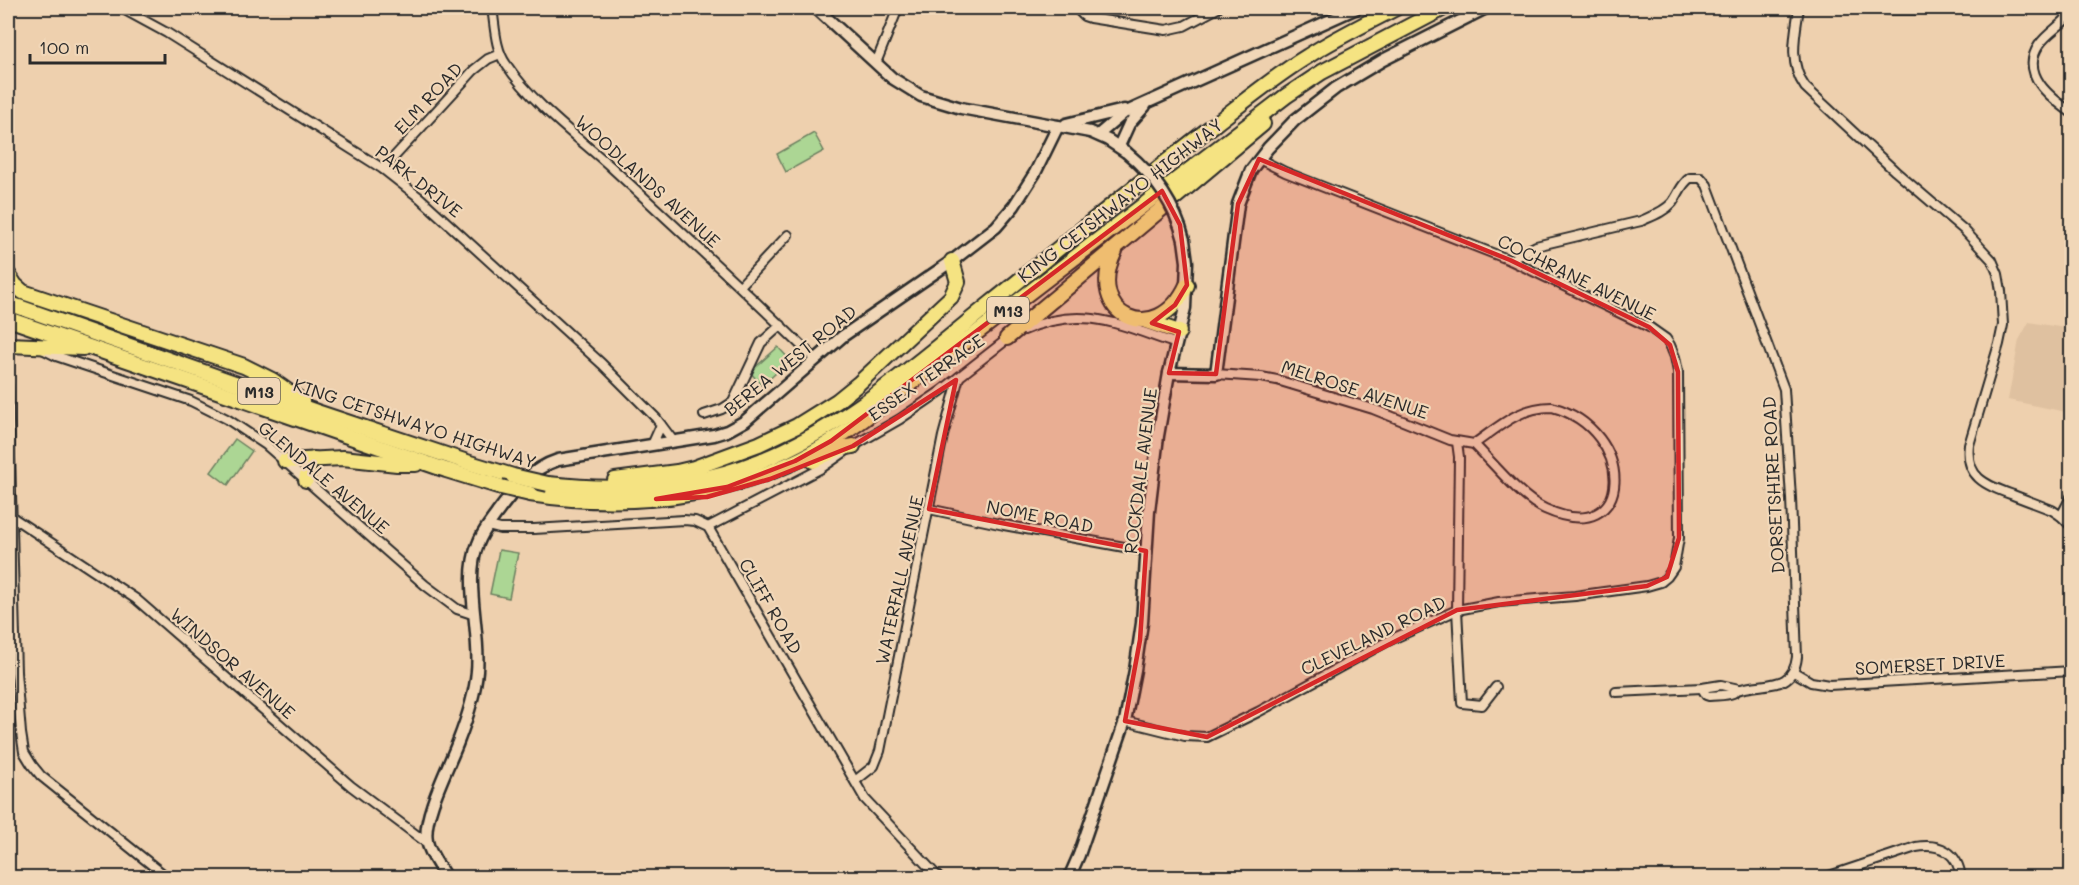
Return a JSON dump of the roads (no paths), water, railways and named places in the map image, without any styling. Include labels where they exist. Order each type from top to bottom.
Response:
[{"type":"highway","name":"KING CETSHWAYO HIGHWAY","points":[[8,303],[317,412],[470,464],[513,476],[548,484],[629,488],[696,480],[723,474],[761,461],[815,435],[847,414],[939,345],[1159,167],[1256,92],[1308,55],[1396,8]]},
{"type":"highway","name":"KING CETSHWAYO HIGHWAY","points":[[8,319],[427,464],[530,494],[585,501],[656,499],[727,487],[795,461],[864,419],[1276,103],[1337,64],[1444,8]]},
{"type":"highway","points":[[1007,338],[1337,64]]},
{"type":"highway","points":[[1117,246],[1107,268],[1106,284],[1110,300],[1120,311],[1144,320],[1178,338]]},
{"type":"highway","points":[[569,486],[659,475],[694,468],[759,444],[814,416],[858,384],[951,297],[958,282],[952,261]]},
{"type":"highway","points":[[8,274],[15,285],[35,297],[244,366],[272,380],[317,412]]},
{"type":"highway","points":[[1144,320],[1159,316],[1171,309],[1187,285]]},
{"type":"highway","points":[[8,345],[97,349]]},
{"type":"highway","points":[[656,499],[686,499],[734,491],[771,479],[838,449],[853,446]]},
{"type":"highway","points":[[285,461],[344,458],[397,464],[427,464]]},
{"type":"highway","points":[[306,480],[309,465],[314,459]]},
{"type":"street","name":"PARK DRIVE","points":[[122,8],[166,33],[383,169],[446,219],[558,322],[641,402],[674,442]]},
{"type":"street","name":"WOODLANDS AVENUE","points":[[492,8],[500,54],[533,96],[740,286],[815,359]]},
{"type":"street","name":"ROCKDALE AVENUE","points":[[816,8],[899,84],[927,99],[970,110],[1098,135],[1123,149],[1147,171],[1170,203],[1176,213],[1184,240],[1187,262],[1185,308],[1169,373],[1158,436],[1146,551],[1140,640],[1125,721],[1080,855],[1069,878]]},
{"type":"street","points":[[876,63],[898,8]]},
{"type":"street","points":[[1076,8],[1084,16],[1090,18],[1174,30],[1218,8]]},
{"type":"street","points":[[1098,135],[1124,113],[1357,8]]},
{"type":"street","points":[[1216,374],[1238,204],[1245,181],[1259,159],[1295,120],[1336,88],[1383,60],[1486,8]]},
{"type":"street","points":[[1799,8],[1794,64],[1805,87],[1895,171],[1979,244],[1992,260],[1998,274],[2003,305],[2002,325],[1999,344],[1969,445],[1971,468],[1987,485],[2052,510],[2072,527]]},
{"type":"street","points":[[1887,8],[1916,8]]},
{"type":"street","points":[[2072,12],[2039,45],[2033,63],[2035,77],[2040,86],[2072,113]]},
{"type":"street","name":"ELM ROAD","points":[[383,169],[474,70],[488,59],[500,54]]},
{"type":"street","points":[[1058,126],[1090,120],[1150,102]]},
{"type":"street","points":[[1123,149],[1129,124],[1150,102]]},
{"type":"street","name":"BEREA WEST ROAD","points":[[427,843],[427,827],[431,810],[459,740],[474,692],[477,670],[473,572],[475,553],[478,542],[518,484],[543,466],[566,458],[714,435],[736,426],[760,409],[843,336],[989,233],[1007,215],[1038,167],[1058,126]]},
{"type":"street","name":"COCHRANE AVENUE","points":[[1259,159],[1285,172],[1510,260],[1649,327],[1665,339],[1676,357],[1680,388],[1679,538],[1674,567]]},
{"type":"street","name":"DORSETSHIRE ROAD","points":[[1510,260],[1536,246],[1652,216],[1671,204],[1686,181],[1695,177],[1701,178],[1707,185],[1784,389],[1797,657],[1794,672]]},
{"type":"street","points":[[740,286],[788,235]]},
{"type":"street","name":"ESSEX TERRACE","points":[[708,527],[820,469],[853,446],[907,414],[959,377],[1007,338],[1048,321],[1070,317],[1089,317],[1178,338]]},
{"type":"street","points":[[704,415],[722,409],[733,402],[760,343],[781,325]]},
{"type":"street","name":"GLENDALE AVENUE","points":[[38,347],[56,356],[209,410],[240,427],[285,461],[425,585],[458,609],[475,615]]},
{"type":"street","name":"MELROSE AVENUE","points":[[1169,373],[1261,377],[1297,385],[1373,409],[1457,442],[1474,444]]},
{"type":"street","name":"WATERFALL AVENUE","points":[[855,781],[874,766],[880,751],[943,436],[959,377]]},
{"type":"street","points":[[8,386],[16,672],[24,752],[41,776],[168,878]]},
{"type":"street","points":[[1552,406],[1563,410],[1574,416],[1605,444],[1614,468],[1614,488],[1611,500],[1593,515],[1581,517],[1563,515],[1545,509],[1532,501],[1474,444],[1531,408],[1552,406]]},
{"type":"street","points":[[652,445],[661,424]]},
{"type":"street","points":[[1457,442],[1459,457],[1457,610],[1462,703],[1482,705],[1496,687]]},
{"type":"street","points":[[2061,516],[2072,495]]},
{"type":"street","name":"NOME ROAD","points":[[929,509],[1146,551]]},
{"type":"street","name":"WINDSOR AVENUE","points":[[12,517],[136,599],[351,786],[427,843]]},
{"type":"street","points":[[488,526],[500,529],[534,529],[684,520],[695,521],[708,527]]},
{"type":"street","name":"CLIFF ROAD","points":[[708,527],[865,799],[939,878]]},
{"type":"street","name":"CLEVELAND ROAD","points":[[1125,721],[1185,736],[1207,737],[1390,640],[1457,610],[1499,602],[1575,596],[1654,584],[1667,577],[1674,567]]},
{"type":"street","name":"SOMERSET DRIVE","points":[[1794,672],[1810,682],[1829,685],[2072,671]]},
{"type":"street","points":[[1616,692],[1702,688],[1709,696],[1731,694],[1739,689],[1775,684],[1786,680],[1794,672]]},
{"type":"street","points":[[427,843],[446,878]]},
{"type":"street","points":[[1823,878],[1916,847],[1930,845],[1948,852],[1956,861],[1961,878]]}]
